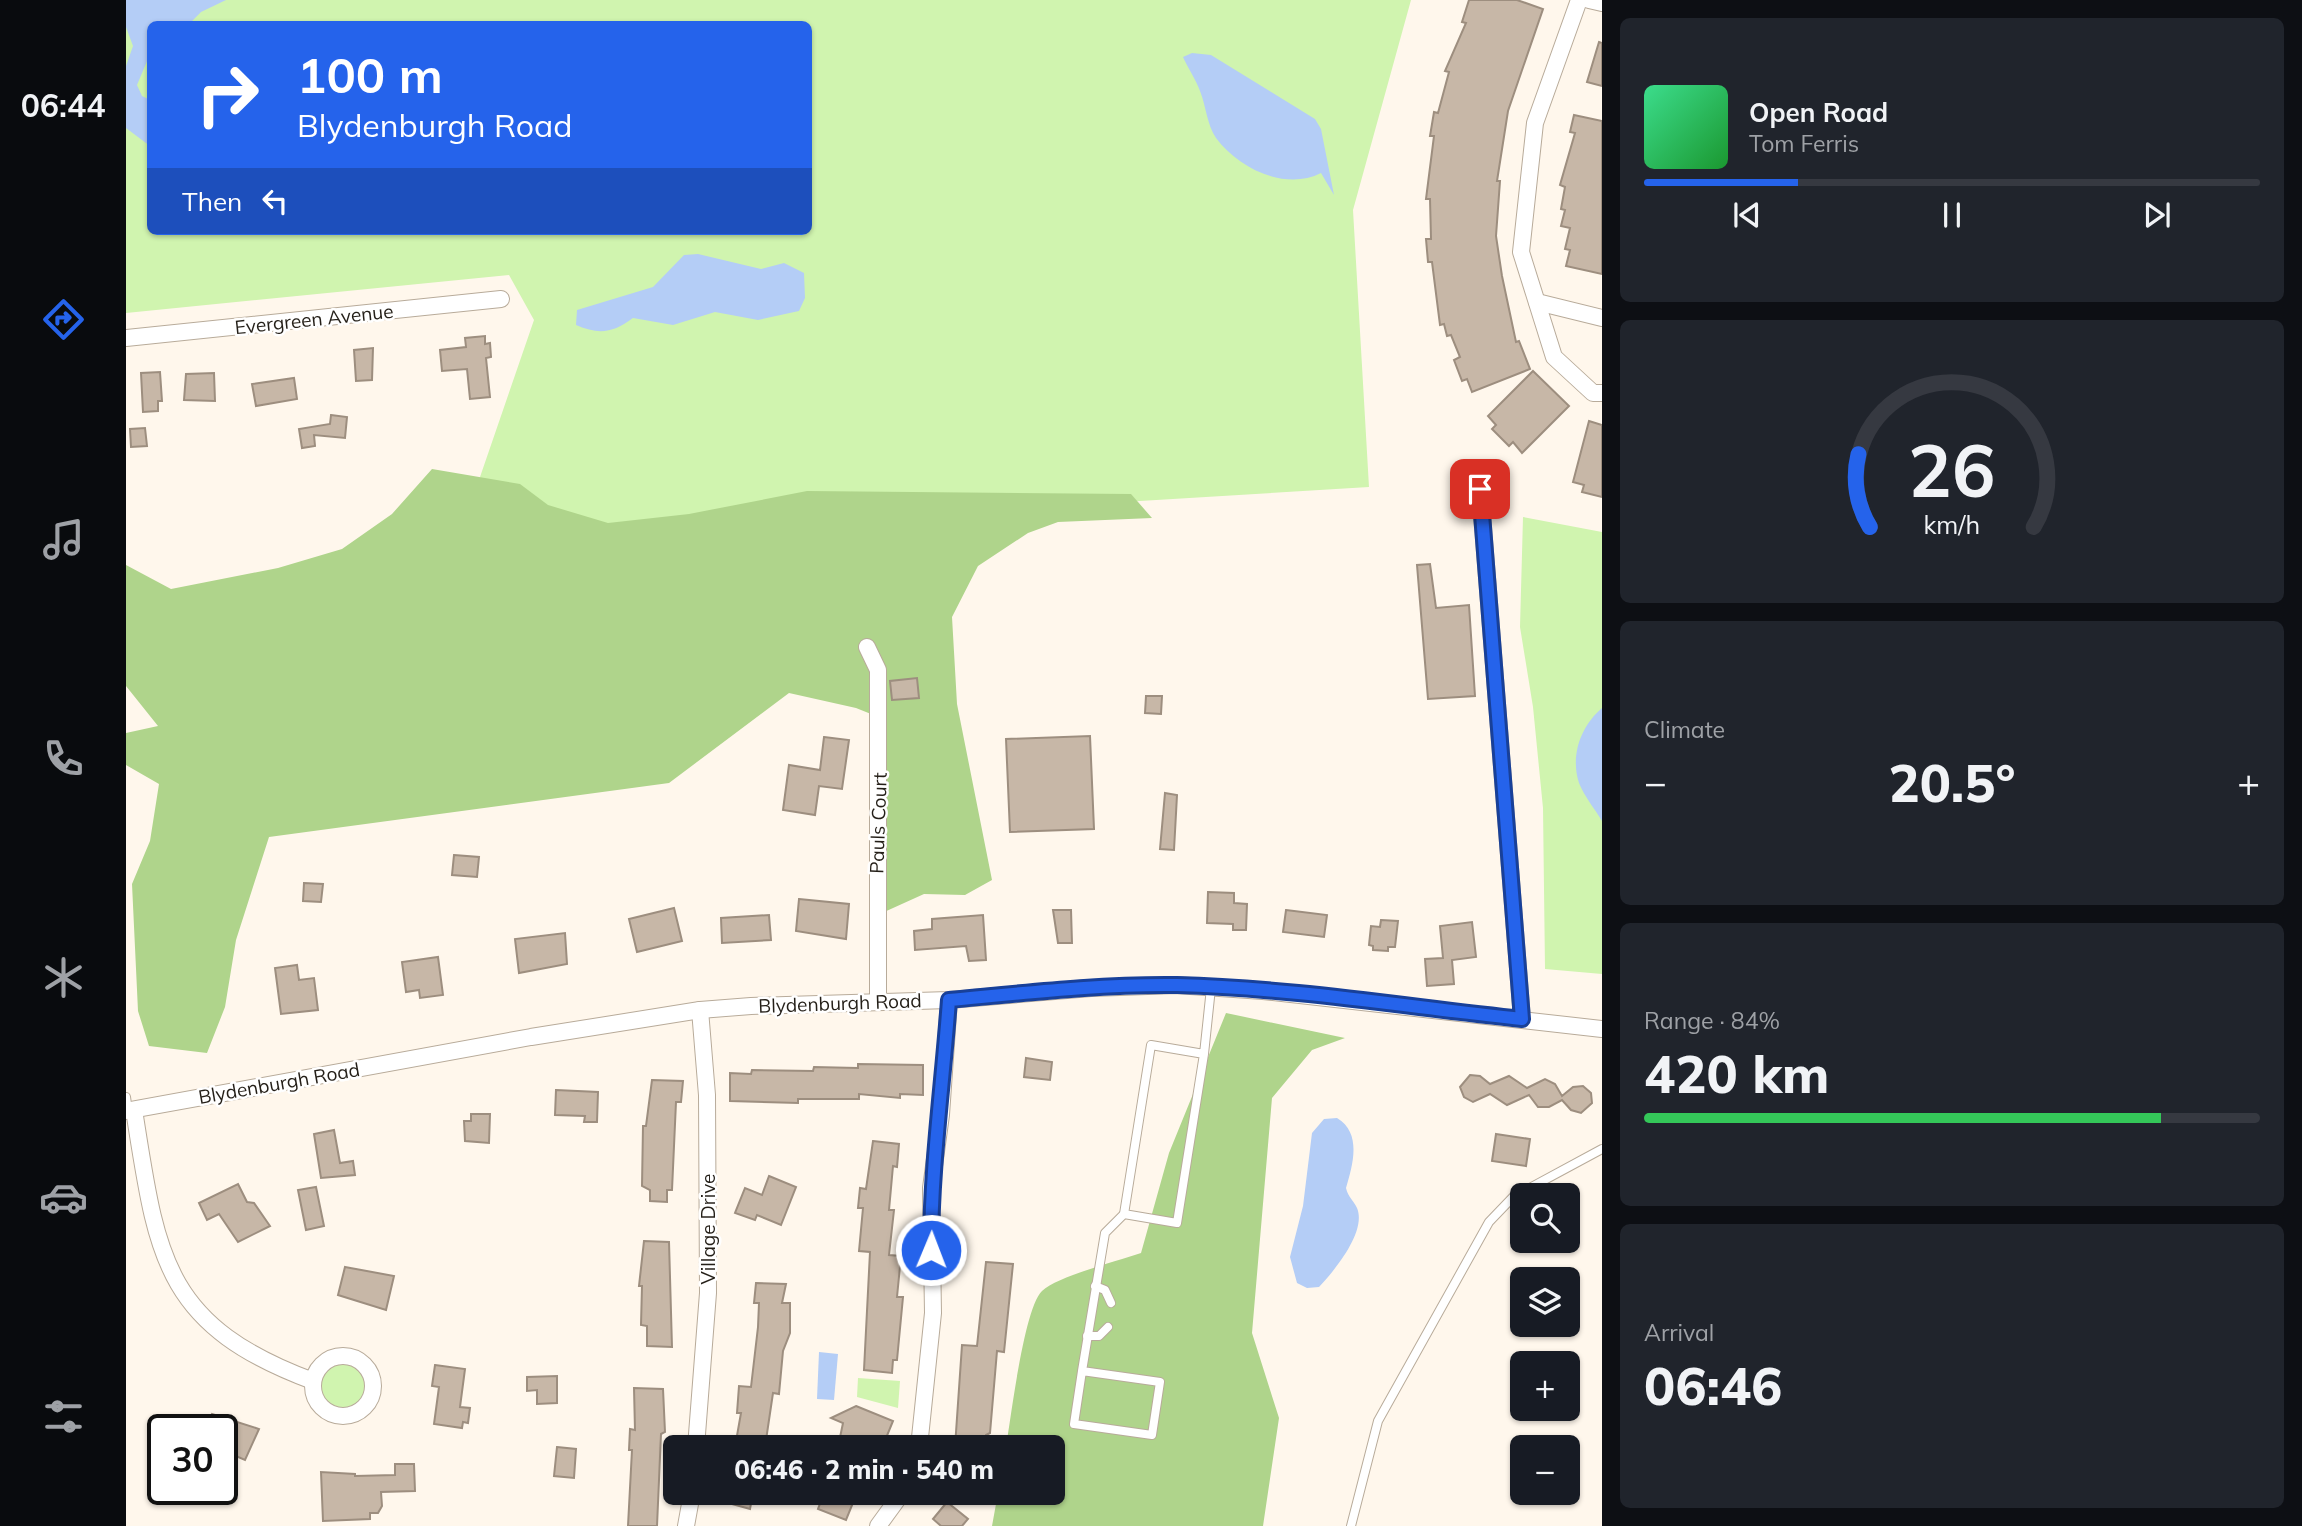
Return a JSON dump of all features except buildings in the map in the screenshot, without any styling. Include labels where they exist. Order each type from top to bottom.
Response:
[{"type":"street","points":[[1579,0],[1535,123],[1521,252],[1554,357],[1593,393],[1602,393]]},
{"type":"street","points":[[1589,0],[1602,4]]},
{"type":"street","name":"Evergreen Avenue","points":[[126,338],[501,299]]},
{"type":"street","points":[[1537,302],[1602,318]]},
{"type":"street","points":[[1480,489],[1522,1019]]},
{"type":"street","name":"Pauls Court","points":[[867,647],[878,670],[878,1001]]},
{"type":"street","name":"Blydenburgh Road","points":[[129,1107],[700,1010],[949,1000],[1091,988],[1211,988],[1602,1029]]},
{"type":"street","points":[[920,1435],[933,1313],[931,1188],[941,1115],[949,1000]]},
{"type":"street","name":"Village Drive","points":[[697,1435],[708,1293],[707,1095],[700,1010]]},
{"type":"street","points":[[129,1107],[155,1226],[169,1270],[190,1305],[217,1331],[251,1354],[313,1381]]},
{"type":"street","points":[[686,1526],[690,1505]]},
{"type":"street","points":[[877,1526],[893,1505]]},
{"type":"lane","points":[[1124,1214],[1177,1223],[1205,1054],[1211,988]]},
{"type":"lane","points":[[1082,1371],[1160,1382],[1152,1435],[1074,1424],[1087,1336],[1104,1233],[1124,1214],[1151,1045],[1205,1054]]},
{"type":"lane","points":[[1351,1526],[1378,1421],[1489,1222],[1513,1197],[1602,1149]]},
{"type":"lane","points":[[1095,1286],[1105,1290],[1111,1303]]},
{"type":"lane","points":[[1087,1336],[1099,1336],[1108,1327]]},
{"type":"green space","points":[[126,0],[1411,0],[1353,210],[1369,487],[503,540],[480,477],[534,320],[509,275],[126,313]]},
{"type":"green space","points":[[432,469],[520,484],[548,505],[608,523],[689,514],[807,491],[1131,494],[1152,518],[1058,522],[1028,533],[978,566],[952,617],[957,704],[992,880],[965,895],[924,894],[882,913],[886,720],[856,708],[789,693],[669,783],[269,837],[236,940],[225,1007],[207,1053],[149,1046],[138,1011],[132,884],[150,841],[159,784],[126,765],[126,733],[158,726],[126,686],[126,565],[171,589],[278,568],[342,549],[392,514]]},
{"type":"green space","points":[[1523,517],[1602,532],[1602,974],[1545,969],[1543,808],[1533,707],[1520,627]]},
{"type":"green space","points":[[1226,1013],[1345,1038],[1312,1050],[1272,1098],[1252,1333],[1279,1418],[1263,1526],[992,1526],[996,1505],[1065,1505],[1065,1435],[1008,1435],[1024,1340],[1035,1301],[1042,1291],[1061,1280],[1141,1253],[1169,1153]]},
{"type":"green space","points":[[343,1360],[353,1362],[361,1368],[367,1376],[367,1396],[361,1404],[353,1410],[343,1412],[333,1410],[325,1404],[319,1396],[317,1386],[319,1376],[325,1368],[333,1362]]},
{"type":"green space","points":[[858,1378],[900,1381],[898,1408],[857,1397]]},
{"type":"water","points":[[126,0],[226,0],[201,12],[192,21],[147,21],[147,61],[137,85],[142,96],[147,98],[147,144],[126,128],[126,66],[133,46],[126,27]]},
{"type":"water","points":[[1192,53],[1211,55],[1315,119],[1321,129],[1334,195],[1321,173],[1307,178],[1278,178],[1250,167],[1226,149],[1213,133],[1200,91],[1183,57]]},
{"type":"water","points":[[698,254],[761,269],[784,263],[804,273],[805,298],[799,311],[758,320],[715,312],[673,325],[633,318],[606,331],[576,325],[577,310],[653,287],[684,255]]},
{"type":"water","points":[[1602,708],[1602,821],[1581,788],[1576,762],[1583,732]]},
{"type":"water","points":[[1337,1118],[1345,1124],[1353,1140],[1353,1159],[1346,1188],[1357,1208],[1359,1218],[1353,1239],[1340,1261],[1319,1287],[1307,1288],[1297,1283],[1290,1257],[1303,1206],[1312,1133],[1324,1119]]},
{"type":"water","points":[[819,1352],[838,1354],[834,1400],[817,1399]]},
{"type":"route","points":[[931,1250],[931,1188],[941,1115],[949,1000],[1091,988],[1176,985],[1263,991],[1522,1019],[1480,489]]}]
